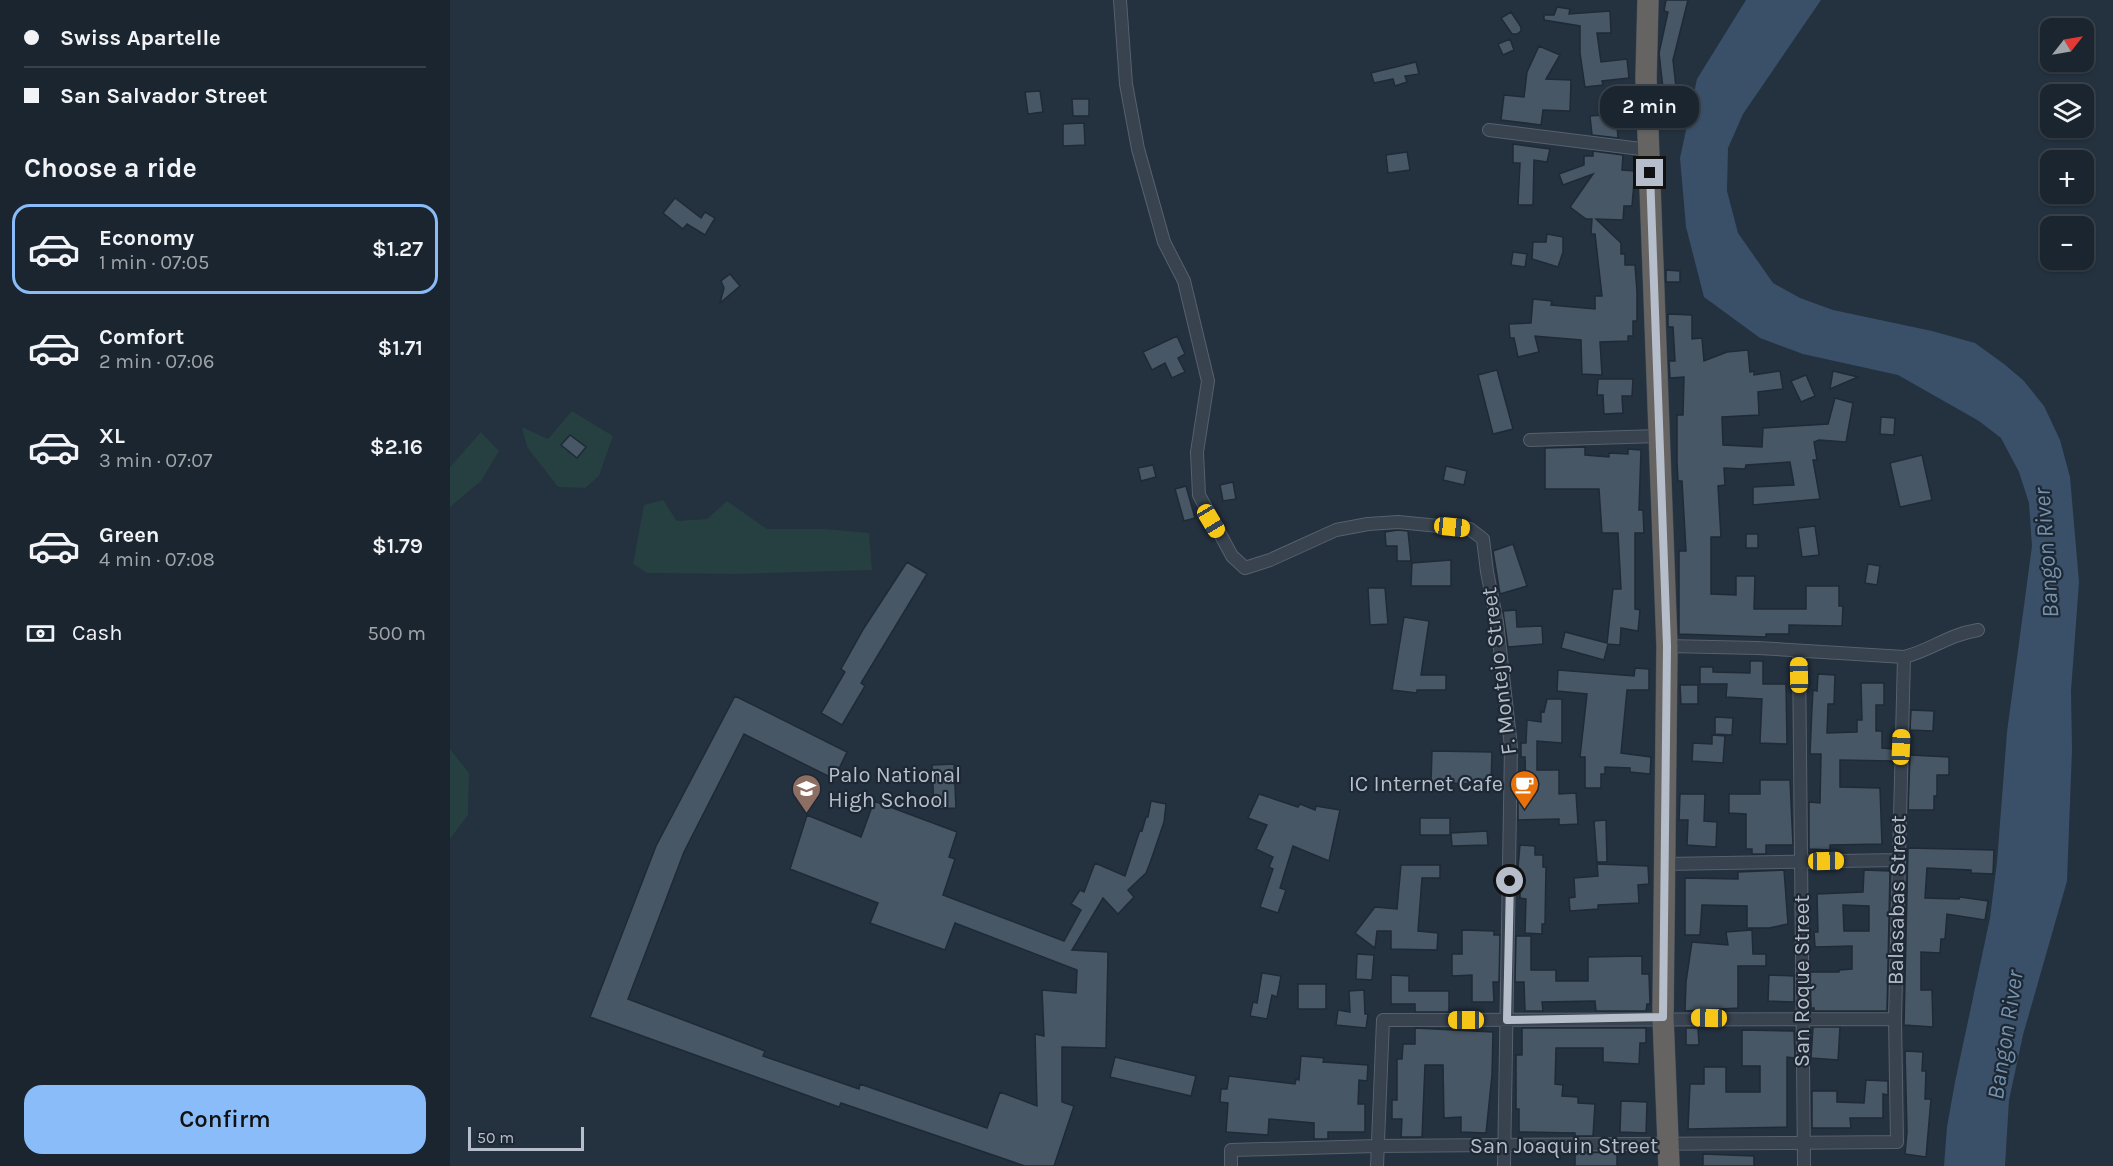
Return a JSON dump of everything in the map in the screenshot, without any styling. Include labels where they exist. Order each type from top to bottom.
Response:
[{"type":"highway","points":[[1648,0],[1646,78],[1667,646],[1663,1017],[1669,1156]]},
{"type":"street","name":"F. Montejo Street","points":[[1120,0],[1126,84],[1138,149],[1164,242],[1184,281],[1209,381],[1197,452],[1199,495],[1232,556],[1245,568],[1270,560],[1336,530],[1398,522],[1470,529],[1483,539],[1497,622],[1510,747],[1504,1166]]},
{"type":"street","points":[[1489,130],[1649,150]]},
{"type":"street","points":[[1530,440],[1659,436]]},
{"type":"street","points":[[1667,646],[1904,657],[1919,653],[1955,634],[1978,630]]},
{"type":"street","name":"San Roque Street","points":[[1799,651],[1804,1166]]},
{"type":"street","name":"Balasabas Street","points":[[1897,1142],[1895,1018],[1904,657]]},
{"type":"street","points":[[1666,864],[1898,860]]},
{"type":"street","points":[[1377,1166],[1383,1020],[1663,1017],[1801,1021],[1895,1018]]},
{"type":"street","name":"San Joaquin Street","points":[[1231,1166],[1232,1150],[1377,1146],[1504,1147],[1669,1156],[1803,1141],[1897,1142]]},
{"type":"green space","points":[[572,411],[613,436],[599,476],[585,488],[558,487],[527,447],[522,427],[548,439]]},
{"type":"green space","points":[[481,432],[499,451],[481,481],[450,507],[450,467]]},
{"type":"green space","points":[[663,500],[677,521],[707,519],[727,501],[767,529],[826,529],[869,533],[872,570],[737,574],[647,573],[633,564],[644,505]]},
{"type":"green space","points":[[450,749],[469,773],[468,815],[450,839]]},
{"type":"water","name":"Bangon River","points":[[1746,0],[1821,0],[1743,114],[1728,148],[1727,191],[1738,233],[1773,283],[1800,298],[1833,310],[1932,331],[1975,343],[2004,364],[2023,380],[2044,406],[2060,440],[2070,477],[2079,582],[2071,691],[2072,750],[2067,881],[2023,1035],[2009,1100],[2005,1166],[1944,1166],[1947,1127],[1955,1082],[1990,918],[1997,862],[2007,732],[2032,546],[2029,503],[2019,472],[2001,438],[1979,421],[1898,375],[1803,354],[1760,338],[1704,297],[1686,227],[1680,158],[1697,79]]},
{"type":"building","points":[[1666,0],[1688,0],[1673,60],[1676,87],[1663,88],[1659,53],[1668,12],[1664,11]]},
{"type":"building","points":[[1557,7],[1570,9],[1569,14],[1610,11],[1611,33],[1597,33],[1601,62],[1627,59],[1629,78],[1602,81],[1603,85],[1585,87],[1580,53],[1580,26],[1544,20],[1544,15],[1554,15]]},
{"type":"building","points":[[1511,12],[1521,27],[1521,31],[1517,34],[1512,34],[1501,18]]},
{"type":"building","points":[[1510,39],[1514,50],[1503,55],[1498,44]]},
{"type":"building","points":[[1539,46],[1560,55],[1546,79],[1571,80],[1570,111],[1543,110],[1541,125],[1501,120],[1504,95],[1524,97],[1527,72]]},
{"type":"building","points":[[1416,62],[1419,74],[1405,76],[1407,82],[1395,86],[1393,79],[1374,83],[1371,73]]},
{"type":"building","points":[[1040,91],[1043,112],[1028,114],[1025,92]]},
{"type":"building","points":[[1072,99],[1089,99],[1089,116],[1073,116]]},
{"type":"building","points":[[1616,114],[1618,138],[1592,135],[1590,116]]},
{"type":"building","points":[[1084,123],[1085,145],[1063,146],[1063,124]]},
{"type":"building","points":[[1513,144],[1550,149],[1547,162],[1534,160],[1533,205],[1518,205],[1520,163],[1513,163]]},
{"type":"building","points":[[1593,151],[1623,155],[1622,170],[1635,171],[1632,206],[1624,206],[1623,220],[1596,219],[1621,243],[1621,254],[1625,254],[1625,265],[1635,265],[1637,292],[1637,321],[1633,321],[1633,336],[1628,336],[1628,341],[1600,342],[1602,375],[1582,374],[1581,340],[1535,336],[1539,352],[1518,357],[1514,338],[1510,338],[1509,324],[1531,323],[1533,299],[1552,301],[1551,305],[1595,309],[1595,296],[1602,296],[1595,234],[1591,234],[1592,219],[1586,219],[1570,207],[1593,174],[1563,185],[1559,174],[1584,165],[1584,156],[1593,156]]},
{"type":"building","points":[[1407,152],[1410,170],[1388,173],[1386,155]]},
{"type":"building","points":[[675,198],[701,218],[705,212],[715,218],[705,235],[687,224],[683,229],[663,213]]},
{"type":"building","points":[[1547,234],[1563,237],[1563,252],[1558,267],[1532,259],[1533,242],[1546,242]]},
{"type":"building","points":[[1513,252],[1527,254],[1525,267],[1511,265]]},
{"type":"building","points":[[1666,270],[1680,271],[1680,282],[1666,282]]},
{"type":"building","points":[[730,274],[740,286],[720,303],[724,288],[721,281]]},
{"type":"building","points":[[1668,314],[1692,315],[1692,339],[1702,338],[1704,361],[1727,352],[1748,350],[1750,372],[1754,371],[1754,375],[1780,371],[1783,389],[1758,392],[1759,415],[1722,417],[1723,445],[1762,447],[1763,428],[1828,424],[1835,398],[1853,403],[1846,442],[1819,440],[1814,442],[1817,460],[1813,460],[1820,499],[1753,505],[1753,487],[1794,485],[1790,462],[1746,465],[1745,469],[1724,468],[1725,485],[1718,486],[1721,537],[1711,537],[1711,594],[1736,595],[1736,576],[1755,576],[1754,609],[1806,609],[1806,586],[1839,586],[1839,606],[1843,606],[1842,626],[1789,625],[1789,634],[1766,634],[1766,637],[1679,634],[1679,551],[1686,551],[1682,481],[1678,481],[1677,415],[1683,415],[1684,377],[1670,378],[1669,361],[1675,361],[1673,327],[1668,327]]},
{"type":"building","points":[[1177,336],[1185,354],[1178,358],[1185,372],[1172,378],[1165,363],[1152,370],[1143,352]]},
{"type":"building","points":[[1497,370],[1513,429],[1493,434],[1478,375]]},
{"type":"building","points":[[1833,371],[1858,377],[1830,389]]},
{"type":"building","points":[[1806,375],[1815,396],[1801,402],[1791,381]]},
{"type":"building","points":[[1598,379],[1633,379],[1632,396],[1622,396],[1623,413],[1604,414],[1603,395],[1597,395]]},
{"type":"building","points":[[1881,417],[1895,418],[1894,435],[1880,434]]},
{"type":"building","points":[[570,435],[586,447],[577,458],[561,445]]},
{"type":"building","points":[[1585,447],[1585,455],[1609,457],[1609,453],[1628,454],[1628,449],[1641,450],[1639,510],[1643,510],[1644,533],[1635,533],[1635,609],[1640,610],[1638,631],[1621,628],[1620,645],[1608,644],[1604,660],[1561,648],[1565,632],[1607,643],[1613,589],[1621,589],[1618,533],[1602,533],[1599,489],[1545,489],[1545,448]]},
{"type":"building","points":[[1922,455],[1932,500],[1900,507],[1890,463]]},
{"type":"building","points":[[1153,465],[1156,477],[1141,481],[1138,468]]},
{"type":"building","points":[[1446,466],[1467,471],[1464,485],[1443,480]]},
{"type":"building","points":[[1233,482],[1236,499],[1223,501],[1220,485]]},
{"type":"building","points":[[1186,486],[1195,518],[1184,521],[1175,489]]},
{"type":"building","points":[[1815,526],[1819,555],[1802,557],[1798,528]]},
{"type":"building","points":[[1408,531],[1411,561],[1397,561],[1397,546],[1386,546],[1385,532]]},
{"type":"building","points":[[1746,534],[1758,534],[1758,548],[1746,548]]},
{"type":"building","points":[[1513,544],[1527,586],[1500,594],[1493,551]]},
{"type":"building","points":[[1451,560],[1451,586],[1411,586],[1412,563]]},
{"type":"building","points":[[907,562],[927,574],[861,683],[865,686],[842,725],[821,713],[845,672],[841,669],[864,628]]},
{"type":"building","points":[[1868,564],[1880,566],[1877,585],[1865,583]]},
{"type":"building","points":[[1368,588],[1385,588],[1388,624],[1370,625]]},
{"type":"building","points":[[1516,610],[1517,627],[1542,626],[1543,644],[1508,647],[1503,611]]},
{"type":"building","points":[[1404,617],[1429,621],[1421,675],[1446,675],[1446,690],[1417,690],[1417,693],[1392,690]]},
{"type":"building","points":[[1750,661],[1763,661],[1763,684],[1786,684],[1787,744],[1760,743],[1762,699],[1726,697],[1727,684],[1700,684],[1700,667],[1713,667],[1713,672],[1750,673]]},
{"type":"building","points":[[1635,668],[1649,669],[1649,690],[1627,690],[1621,753],[1651,757],[1650,774],[1630,772],[1630,768],[1605,767],[1605,774],[1601,774],[1601,788],[1585,788],[1585,757],[1580,757],[1587,694],[1557,691],[1558,670],[1634,676]]},
{"type":"building","points":[[1818,674],[1835,675],[1834,704],[1828,704],[1827,733],[1857,732],[1857,720],[1862,720],[1861,683],[1884,683],[1884,705],[1876,705],[1876,731],[1882,731],[1882,748],[1893,749],[1893,761],[1840,760],[1840,787],[1880,788],[1882,844],[1830,845],[1830,850],[1809,849],[1809,802],[1820,803],[1821,754],[1810,754],[1813,690],[1817,691]]},
{"type":"building","points":[[1680,685],[1698,685],[1698,704],[1681,704]]},
{"type":"building","points":[[735,696],[847,752],[834,779],[744,734],[684,852],[628,999],[765,1051],[763,1056],[859,1089],[860,1084],[987,1128],[1000,1092],[1037,1106],[1035,1034],[1044,1036],[1042,990],[1076,993],[1077,970],[955,923],[945,950],[870,923],[878,903],[790,869],[807,815],[861,837],[874,801],[957,832],[949,857],[955,859],[943,895],[1064,941],[1081,910],[1071,904],[1080,890],[1084,892],[1095,863],[1125,876],[1140,830],[1142,831],[1146,817],[1148,817],[1151,801],[1166,804],[1164,822],[1146,873],[1128,890],[1134,897],[1118,914],[1103,898],[1072,950],[1108,952],[1106,1048],[1062,1047],[1062,1102],[1074,1106],[1054,1166],[1025,1166],[841,1103],[839,1107],[590,1017],[656,846]]},
{"type":"building","points":[[1547,699],[1562,699],[1562,743],[1537,741],[1537,770],[1559,770],[1559,794],[1576,793],[1578,824],[1559,825],[1559,819],[1518,820],[1518,799],[1526,799],[1525,757],[1521,757],[1521,743],[1526,743],[1527,720],[1541,722],[1541,711],[1544,712]]},
{"type":"building","points":[[1911,710],[1934,711],[1933,731],[1910,730]]},
{"type":"building","points":[[1715,717],[1733,718],[1732,735],[1715,734]]},
{"type":"building","points":[[1712,735],[1725,736],[1723,763],[1692,761],[1693,743],[1712,744]]},
{"type":"building","points":[[1432,751],[1492,752],[1491,785],[1431,782]]},
{"type":"building","points":[[1910,755],[1949,757],[1949,775],[1937,775],[1934,810],[1908,810]]},
{"type":"building","points":[[954,764],[956,808],[934,809],[932,765]]},
{"type":"building","points":[[1760,780],[1790,780],[1793,845],[1766,845],[1766,854],[1752,854],[1752,849],[1746,849],[1746,814],[1729,813],[1729,794],[1760,794]]},
{"type":"building","points":[[1259,794],[1298,807],[1300,804],[1315,810],[1316,806],[1340,810],[1329,861],[1293,846],[1280,888],[1286,890],[1278,913],[1260,907],[1273,869],[1269,867],[1273,857],[1256,849],[1267,825],[1248,818]]},
{"type":"building","points":[[1680,794],[1705,794],[1704,821],[1717,822],[1716,847],[1687,845],[1688,820],[1679,820]]},
{"type":"building","points":[[1420,818],[1450,818],[1450,835],[1420,835]]},
{"type":"building","points":[[1606,820],[1607,862],[1597,862],[1594,821]]},
{"type":"building","points":[[1487,831],[1488,845],[1452,846],[1451,833]]},
{"type":"building","points":[[1520,845],[1535,846],[1535,855],[1543,855],[1543,867],[1546,867],[1545,924],[1542,924],[1542,934],[1525,933],[1526,899],[1520,898],[1520,878],[1517,878]]},
{"type":"building","points":[[1908,848],[1994,850],[1993,874],[1971,873],[1971,870],[1927,868],[1925,898],[1959,899],[1960,897],[1988,901],[1985,920],[1947,914],[1945,939],[1941,939],[1940,953],[1921,952],[1921,990],[1932,990],[1933,1027],[1904,1025]]},
{"type":"building","points":[[1597,864],[1648,866],[1649,884],[1638,885],[1639,903],[1598,905],[1598,909],[1570,911],[1569,898],[1575,897],[1574,878],[1598,876]]},
{"type":"building","points":[[1401,865],[1440,865],[1440,878],[1422,878],[1418,931],[1438,933],[1437,950],[1391,949],[1391,931],[1377,931],[1375,948],[1355,933],[1375,907],[1397,909]]},
{"type":"building","points":[[1784,870],[1788,924],[1769,928],[1747,928],[1747,906],[1702,905],[1700,935],[1685,935],[1685,878],[1738,879],[1738,872]]},
{"type":"building","points":[[1864,870],[1890,871],[1887,1011],[1814,1011],[1814,1008],[1811,1008],[1810,972],[1839,972],[1839,970],[1852,969],[1852,946],[1815,947],[1814,932],[1818,932],[1817,894],[1863,892]],"holes":[[[1843,905],[1869,906],[1869,931],[1844,931]]]},
{"type":"building","points":[[1462,930],[1494,931],[1494,935],[1500,935],[1499,982],[1493,982],[1494,1002],[1472,1002],[1472,975],[1452,976],[1452,954],[1462,954]]},
{"type":"building","points":[[1752,930],[1753,954],[1766,954],[1766,966],[1738,966],[1738,1008],[1685,1011],[1686,982],[1692,942],[1728,945],[1726,932]]},
{"type":"building","points":[[1516,936],[1531,936],[1531,970],[1556,970],[1556,981],[1588,981],[1588,957],[1642,956],[1642,974],[1649,974],[1650,1004],[1647,1004],[1646,1011],[1596,1011],[1595,1001],[1542,1002],[1543,1011],[1525,1011],[1524,982],[1515,982]]},
{"type":"building","points":[[1357,954],[1374,955],[1372,980],[1356,979]]},
{"type":"building","points":[[1262,973],[1281,976],[1277,997],[1272,995],[1267,1019],[1250,1016],[1253,1002],[1257,1003]]},
{"type":"building","points":[[1391,975],[1409,976],[1409,991],[1449,991],[1449,1012],[1415,1012],[1415,1004],[1391,1004]]},
{"type":"building","points":[[1769,975],[1794,976],[1794,1002],[1768,1001]]},
{"type":"building","points":[[1298,984],[1326,984],[1326,1009],[1298,1009]]},
{"type":"building","points":[[1364,990],[1365,1014],[1368,1014],[1366,1028],[1336,1025],[1338,1010],[1350,1012],[1349,991]]},
{"type":"building","points":[[1813,1027],[1840,1027],[1838,1060],[1811,1058]]},
{"type":"building","points":[[1415,1028],[1493,1032],[1492,1075],[1486,1133],[1461,1132],[1461,1117],[1444,1118],[1443,1065],[1425,1065],[1422,1137],[1401,1137],[1402,1119],[1392,1119],[1392,1100],[1397,1100],[1397,1059],[1402,1059],[1403,1044],[1415,1044]]},
{"type":"building","points":[[1522,1028],[1646,1028],[1646,1043],[1640,1043],[1639,1064],[1603,1062],[1603,1048],[1556,1048],[1555,1084],[1563,1085],[1562,1096],[1578,1097],[1578,1103],[1595,1104],[1593,1136],[1575,1136],[1575,1133],[1519,1132],[1519,1109],[1516,1109],[1516,1055],[1522,1055]]},
{"type":"building","points":[[1686,1028],[1698,1028],[1699,1045],[1686,1045]]},
{"type":"building","points":[[1742,1030],[1794,1031],[1795,1058],[1787,1057],[1787,1127],[1688,1129],[1690,1084],[1704,1084],[1704,1067],[1726,1067],[1726,1092],[1760,1092],[1760,1066],[1742,1066]]},
{"type":"building","points":[[1905,1051],[1923,1052],[1922,1071],[1926,1071],[1925,1099],[1931,1099],[1926,1157],[1905,1154],[1907,1132]]},
{"type":"building","points":[[1301,1056],[1324,1058],[1323,1062],[1368,1065],[1367,1081],[1359,1080],[1358,1104],[1365,1104],[1365,1132],[1328,1132],[1328,1139],[1314,1139],[1314,1123],[1269,1119],[1268,1135],[1226,1132],[1228,1103],[1220,1102],[1221,1089],[1227,1089],[1229,1076],[1295,1084],[1296,1079],[1299,1080]]},
{"type":"building","points":[[1115,1057],[1196,1076],[1191,1096],[1110,1077]]},
{"type":"building","points":[[1866,1080],[1888,1081],[1888,1095],[1883,1094],[1883,1118],[1850,1118],[1851,1128],[1812,1128],[1812,1091],[1837,1091],[1837,1102],[1864,1103]]},
{"type":"building","points":[[1621,1101],[1647,1102],[1646,1133],[1620,1132]]},
{"type":"building","points":[[1617,1152],[1617,1166],[1575,1166],[1575,1153]]},
{"type":"building","points":[[1703,1154],[1754,1156],[1754,1166],[1703,1166]]},
{"type":"place","name":"IC Internet Cafe","points":[[1524,810]]},
{"type":"place","name":"Palo National High School","points":[[807,814]]},
{"type":"route","points":[[1510,881],[1507,1020],[1663,1017],[1667,646],[1650,173]]}]
